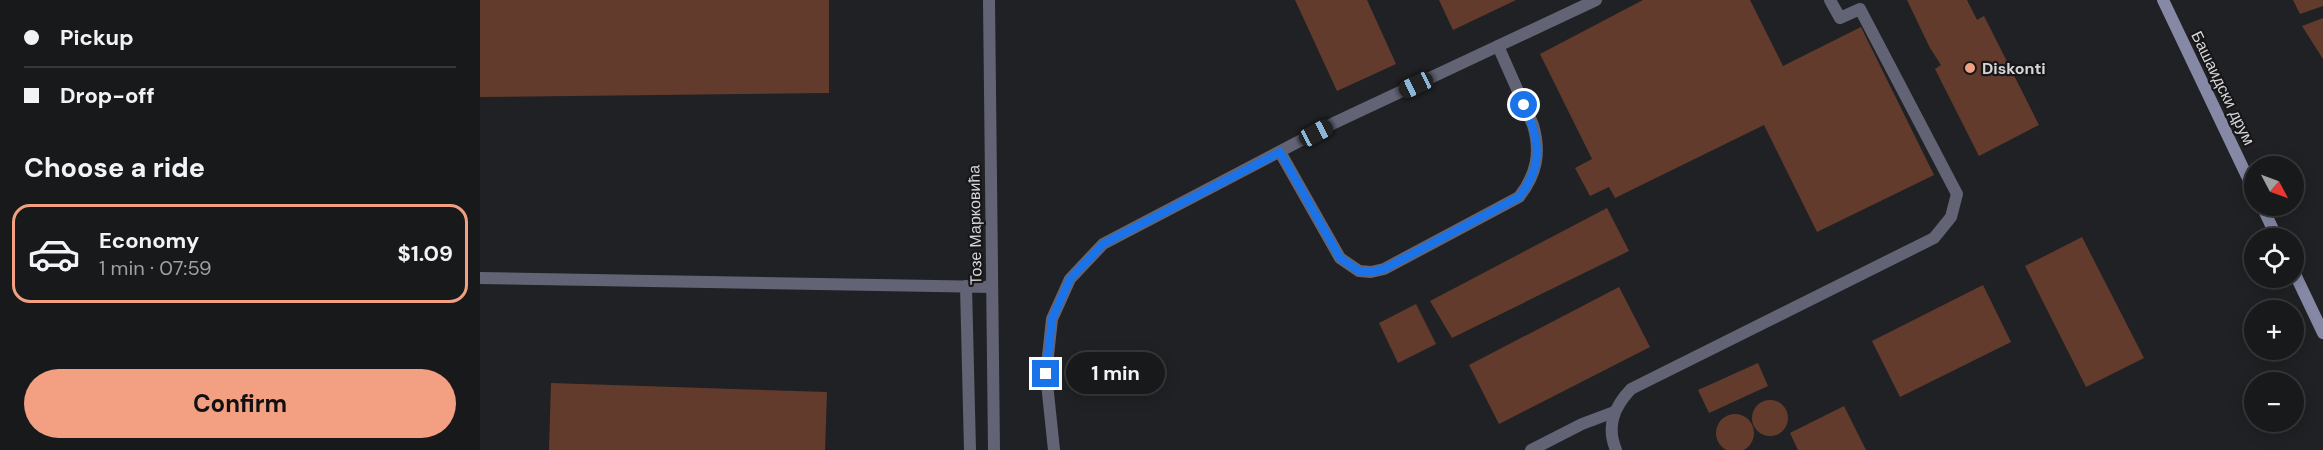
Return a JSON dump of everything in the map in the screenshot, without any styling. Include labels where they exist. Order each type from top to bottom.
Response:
[{"type":"street","name":"Тозе Марковића","points":[[989,0],[994,450]]},
{"type":"street","points":[[1054,450],[1046,374],[1052,319],[1070,279],[1103,244],[1334,123],[1596,0]]},
{"type":"street","points":[[1616,450],[1611,438],[1614,412],[1621,399],[1631,389],[1934,238],[1951,218],[1957,194],[1860,9],[1840,18],[1830,0]]},
{"type":"street","name":"Башаидски друм","points":[[2163,0],[2244,170]]},
{"type":"street","points":[[1280,152],[1340,258],[1359,271],[1371,272],[1384,269],[1519,197],[1533,176],[1538,150],[1533,125],[1498,46]]},
{"type":"street","points":[[480,278],[992,287]]},
{"type":"street","points":[[966,286],[970,450]]},
{"type":"street","points":[[2302,288],[2323,333]]},
{"type":"street","points":[[1531,450],[1582,424],[1614,412]]},
{"type":"building","points":[[480,0],[829,0],[829,93],[480,97]]},
{"type":"building","points":[[1295,0],[1367,0],[1396,64],[1337,91]]},
{"type":"building","points":[[1439,0],[1516,0],[1453,30]]},
{"type":"building","points":[[1643,0],[1750,0],[1783,66],[1861,27],[1934,175],[1817,232],[1764,125],[1615,198],[1609,187],[1590,196],[1575,168],[1592,159],[1540,54]]},
{"type":"building","points":[[1907,0],[1967,0],[1977,20],[1984,16],[2039,125],[1979,156],[1935,69],[1941,65],[1930,48]]},
{"type":"building","points":[[2293,0],[2323,0],[2323,6],[2300,14]]},
{"type":"building","points":[[2323,18],[2323,59],[2302,26]]},
{"type":"building","points":[[1607,208],[1629,251],[1452,338],[1430,301]]},
{"type":"building","points":[[2082,237],[2144,358],[2086,387],[2025,266]]},
{"type":"building","points":[[1983,285],[2011,342],[1900,397],[1872,341]]},
{"type":"building","points":[[1619,287],[1650,347],[1499,424],[1469,365]]},
{"type":"building","points":[[1416,304],[1436,344],[1398,363],[1379,323]]},
{"type":"building","points":[[1758,363],[1768,386],[1709,413],[1698,390]]},
{"type":"building","points":[[551,383],[827,392],[825,450],[549,450]]},
{"type":"building","points":[[1770,400],[1783,405],[1788,418],[1783,431],[1770,436],[1757,431],[1752,418],[1757,405]]},
{"type":"building","points":[[1844,406],[1866,450],[1798,450],[1790,433]]},
{"type":"building","points":[[1735,414],[1742,416],[1752,426],[1754,433],[1752,440],[1742,450],[1728,450],[1718,440],[1716,433],[1718,426],[1728,416]]},
{"type":"place","name":"Diskonti","points":[[1970,68]]},
{"type":"route","points":[[1046,374],[1052,319],[1070,279],[1103,244],[1280,152],[1340,258],[1348,266],[1359,271],[1371,272],[1384,269],[1519,197],[1533,176],[1538,150],[1533,125],[1524,105]]}]
